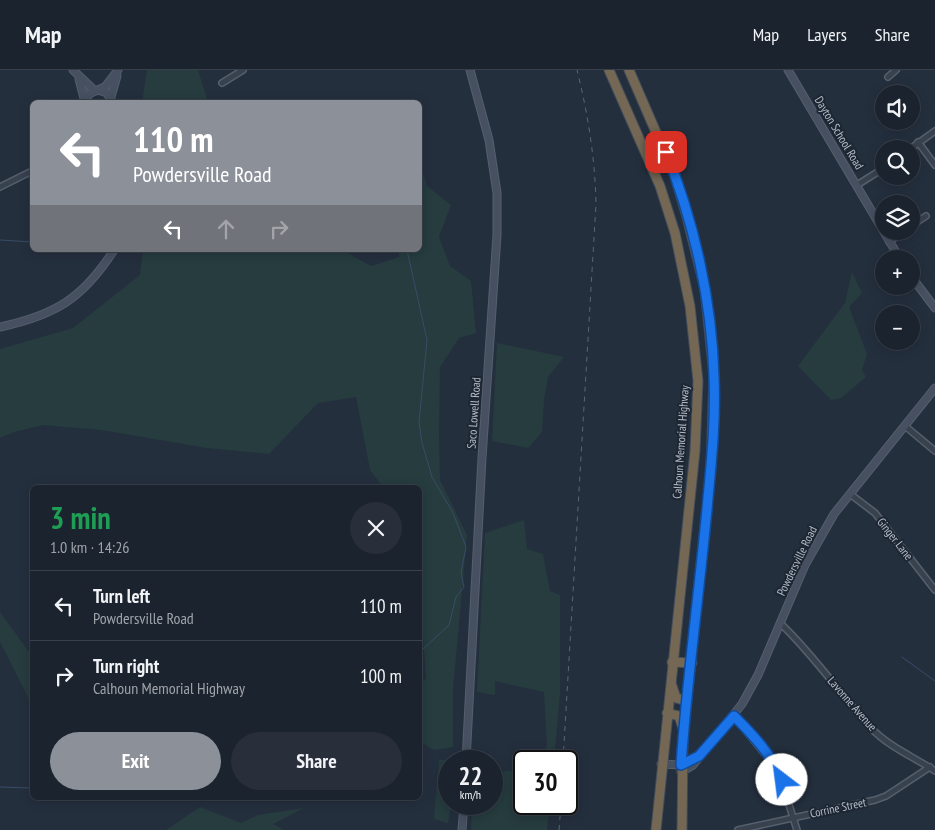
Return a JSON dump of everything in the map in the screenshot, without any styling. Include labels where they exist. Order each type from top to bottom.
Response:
[{"type":"highway","name":"Calhoun Memorial Highway","points":[[609,70],[662,191],[684,271],[698,381],[692,480],[661,764],[656,830]]},
{"type":"highway","points":[[629,70],[675,176],[700,266],[710,327],[714,376],[710,481],[681,769],[682,830]]},
{"type":"highway","points":[[649,159],[666,152]]},
{"type":"highway","points":[[684,271],[700,266]]},
{"type":"highway","points":[[692,480],[710,481]]},
{"type":"highway","points":[[672,662],[692,663]]},
{"type":"highway","points":[[671,678],[674,695],[679,700],[687,701]]},
{"type":"highway","points":[[667,713],[680,716],[684,731]]},
{"type":"street","points":[[86,100],[87,96],[105,87],[119,70]]},
{"type":"street","points":[[112,100],[112,89],[119,70]]},
{"type":"street","points":[[222,83],[243,70]]},
{"type":"street","name":"Saco Lowell Road","points":[[467,750],[477,589],[482,458],[498,235],[497,192],[489,140],[470,70]]},
{"type":"street","name":"Dayton School Road","points":[[788,70],[894,250]]},
{"type":"street","points":[[888,77],[896,70]]},
{"type":"street","points":[[74,72],[96,90],[104,91],[112,100]]},
{"type":"street","points":[[74,72],[84,100]]},
{"type":"street","points":[[920,141],[935,131]]},
{"type":"street","points":[[920,145],[935,166]]},
{"type":"street","points":[[0,188],[30,172]]},
{"type":"street","points":[[856,185],[875,173]]},
{"type":"street","points":[[920,220],[926,216]]},
{"type":"street","points":[[0,327],[37,318],[66,303],[97,276],[113,252]]},
{"type":"street","points":[[920,288],[935,308]]},
{"type":"street","name":"Powdersville Road","points":[[681,769],[692,765],[734,716],[758,675],[814,548],[834,514],[935,388]]},
{"type":"street","points":[[905,426],[935,451]]},
{"type":"street","name":"Ginger Lane","points":[[850,494],[879,518],[935,590]]},
{"type":"street","name":"Lavonne Avenue","points":[[780,624],[798,639],[872,728],[890,744],[935,771]]},
{"type":"street","points":[[734,716],[778,770],[798,830]]},
{"type":"street","points":[[661,764],[681,769]]},
{"type":"street","name":"Corrine Street","points":[[738,830],[886,796],[930,767]]},
{"type":"street","points":[[462,830],[463,815]]},
{"type":"green space","points":[[147,70],[198,70],[207,100],[142,100]]},
{"type":"green space","points":[[422,169],[427,186],[451,205],[439,237],[450,266],[471,281],[476,333],[459,338],[440,367],[440,480],[467,535],[453,689],[453,747],[434,750],[422,743],[422,682],[426,678],[422,638],[422,485],[381,485],[370,470],[356,397],[318,403],[269,454],[207,448],[101,430],[43,425],[14,432],[0,438],[0,349],[73,328],[140,275],[143,252],[346,252],[371,266],[399,257],[398,252],[422,252]]},
{"type":"green space","points":[[852,272],[862,293],[849,307],[867,354],[862,370],[866,377],[841,398],[831,400],[798,366],[845,303]]},
{"type":"green space","points":[[497,343],[564,357],[548,377],[542,432],[528,448],[492,441]]},
{"type":"green space","points":[[524,520],[527,549],[543,554],[550,591],[560,595],[560,693],[555,750],[545,750],[547,745],[544,692],[495,681],[495,695],[477,692],[485,533]]},
{"type":"green space","points":[[0,612],[30,653],[30,701],[0,642]]},
{"type":"green space","points":[[513,770],[513,815],[549,815],[547,830],[471,830],[472,815],[503,815],[503,772]]},
{"type":"green space","points":[[438,772],[438,815],[449,815],[448,823],[434,819]]},
{"type":"green space","points":[[200,807],[241,823],[258,815],[304,808],[273,824],[284,830],[166,830]]},
{"type":"waterway","points":[[0,240],[30,242]]},
{"type":"waterway","points":[[407,252],[427,340],[419,422],[422,443],[432,477],[453,513],[466,547],[461,572],[464,587],[456,597],[449,625],[422,650]]},
{"type":"waterway","points":[[902,657],[935,681]]},
{"type":"waterway","points":[[0,787],[30,788]]},
{"type":"railway","points":[[564,750],[596,204],[590,136],[577,70]]},
{"type":"railway","points":[[559,830],[560,815]]},
{"type":"route","points":[[666,152],[687,217],[705,289],[714,376],[711,468],[702,578],[681,765],[699,756],[734,716],[745,727],[778,770],[782,780]]}]
